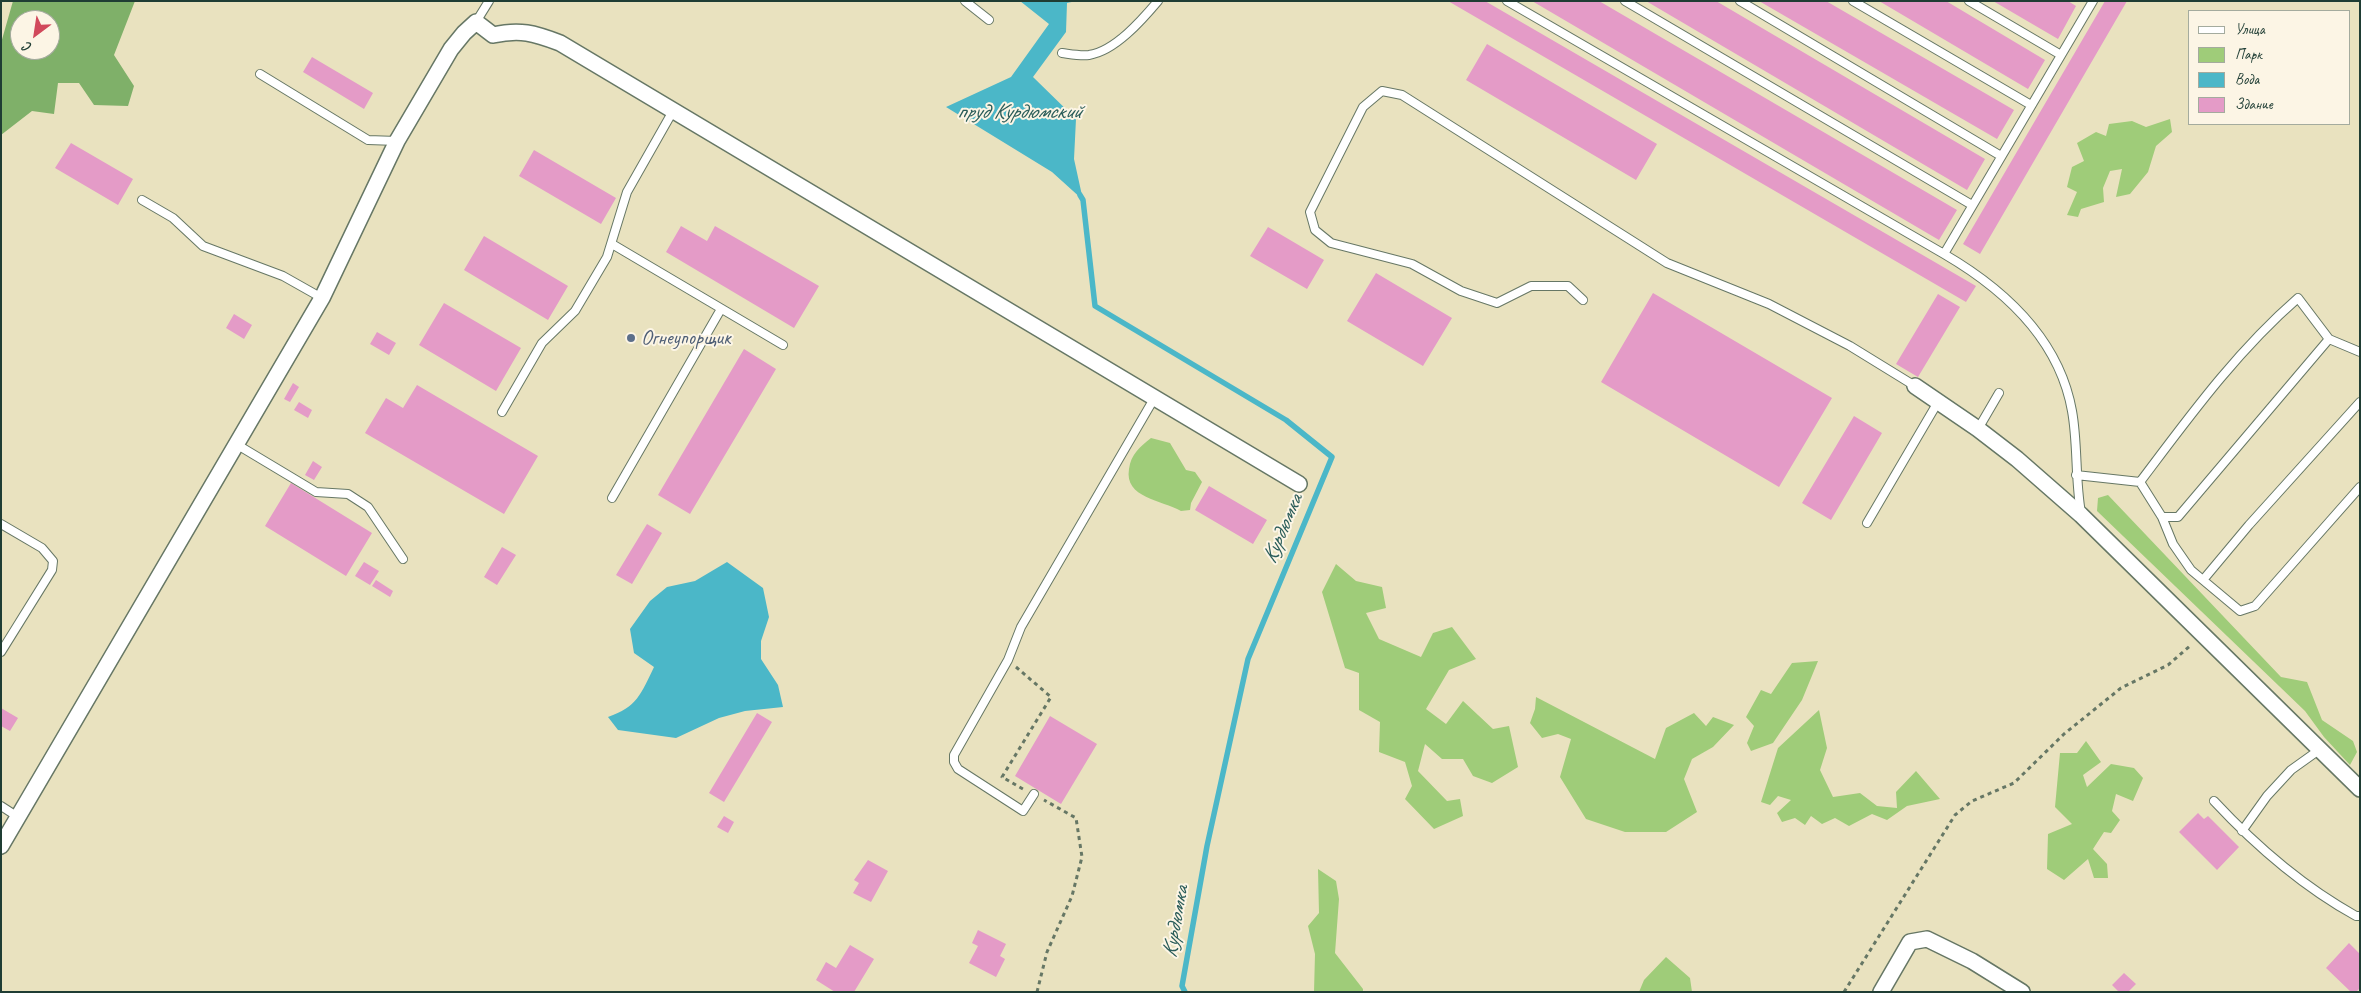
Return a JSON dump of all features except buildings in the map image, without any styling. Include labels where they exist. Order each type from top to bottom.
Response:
[{"type":"street","points":[[1,846],[322,298],[397,141],[451,49],[476,22],[493,35],[511,31],[534,33],[560,43],[1299,484]]},
{"type":"street","points":[[1914,386],[2017,458],[2081,515],[2360,789]]},
{"type":"street","points":[[1881,992],[1910,942],[1927,939],[1972,961],[2022,992]]},
{"type":"lane","points":[[476,22],[488,1]]},
{"type":"lane","points":[[965,1],[988,20]]},
{"type":"lane","points":[[1062,53],[1089,55],[1107,47],[1136,27],[1158,1]]},
{"type":"lane","points":[[1507,1],[1977,273],[2001,292],[2028,320],[2047,348],[2062,376],[2072,410],[2076,475],[2081,515]]},
{"type":"lane","points":[[1625,1],[1972,205]]},
{"type":"lane","points":[[1740,1],[2001,156]]},
{"type":"lane","points":[[1853,1],[2031,105]]},
{"type":"lane","points":[[1969,1],[2061,55]]},
{"type":"lane","points":[[1944,254],[2091,2]]},
{"type":"lane","points":[[260,74],[368,140],[397,141]]},
{"type":"lane","points":[[1584,300],[1568,286],[1532,286],[1497,303],[1461,291],[1412,264],[1331,243],[1315,230],[1310,212],[1363,107],[1382,91],[1402,94],[1667,263],[1769,304],[1850,346],[1914,386]]},
{"type":"lane","points":[[502,412],[542,343],[575,311],[612,244],[628,192],[673,111]]},
{"type":"lane","points":[[142,200],[173,218],[203,246],[282,276],[322,298]]},
{"type":"lane","points":[[612,244],[783,345]]},
{"type":"lane","points":[[2140,482],[2210,390],[2270,322],[2298,298],[2330,339],[2360,352]]},
{"type":"lane","points":[[612,498],[722,309]]},
{"type":"lane","points":[[2162,517],[2178,517],[2330,339]]},
{"type":"lane","points":[[1978,429],[2000,393]]},
{"type":"lane","points":[[1034,794],[1023,811],[958,769],[954,762],[954,755],[1008,660],[1021,627],[1155,397]]},
{"type":"lane","points":[[1867,522],[1938,402]]},
{"type":"lane","points":[[2203,580],[2249,525],[2360,402]]},
{"type":"lane","points":[[236,444],[316,492],[348,494],[368,507],[403,559]]},
{"type":"lane","points":[[2076,475],[2140,482]]},
{"type":"lane","points":[[2140,482],[2162,517],[2173,544],[2191,570],[2240,611],[2255,606],[2360,487]]},
{"type":"lane","points":[[1,524],[42,548],[53,561],[52,570],[1,652]]},
{"type":"lane","points":[[2242,831],[2267,796],[2291,770],[2319,750]]},
{"type":"lane","points":[[2214,800],[2242,831],[2322,897],[2356,916],[2360,916]]},
{"type":"lane","points":[[1,806],[18,817]]},
{"type":"path","points":[[1844,992],[1955,815],[1972,801],[2014,783],[2064,734],[2121,688],[2168,664],[2203,635]]},
{"type":"path","points":[[1008,660],[1051,697],[1002,777],[1076,818],[1082,857],[1072,896],[1047,952],[1037,992]]},
{"type":"green space","points":[[13,1],[135,1],[114,55],[134,86],[128,106],[94,105],[79,83],[58,83],[54,114],[32,111],[1,135],[1,43],[10,12],[10,60],[60,60],[60,10],[10,10]]},
{"type":"green space","points":[[2170,119],[2172,132],[2156,146],[2148,172],[2130,194],[2116,197],[2122,169],[2110,171],[2103,188],[2104,202],[2081,209],[2078,217],[2067,215],[2077,192],[2067,187],[2072,167],[2084,161],[2077,143],[2096,132],[2106,136],[2109,124],[2132,121],[2146,127]]},
{"type":"green space","points":[[1151,438],[1170,443],[1186,470],[1195,472],[1202,482],[1191,503],[1190,510],[1181,511],[1155,501],[1138,492],[1132,486],[1129,479],[1129,469],[1132,459]]},
{"type":"green space","points":[[2108,495],[2281,677],[2307,682],[2322,720],[2353,741],[2357,752],[2350,765],[2324,737],[2305,711],[2097,511],[2098,498]]},
{"type":"green space","points":[[1336,564],[1356,581],[1382,587],[1386,608],[1366,613],[1379,639],[1421,657],[1433,633],[1452,627],[1476,659],[1449,670],[1426,709],[1446,724],[1463,701],[1493,729],[1509,726],[1518,767],[1492,783],[1473,776],[1463,759],[1442,759],[1425,744],[1418,771],[1447,801],[1460,799],[1463,816],[1434,829],[1405,799],[1412,786],[1405,762],[1379,752],[1380,722],[1359,710],[1359,673],[1345,668],[1322,592]]},
{"type":"green space","points":[[1818,661],[1802,700],[1773,743],[1751,751],[1747,743],[1754,726],[1746,717],[1761,690],[1771,694],[1792,663]]},
{"type":"green space","points":[[1536,697],[1655,759],[1666,728],[1694,713],[1706,726],[1713,717],[1734,725],[1713,747],[1692,759],[1684,779],[1697,812],[1666,832],[1625,832],[1586,819],[1560,777],[1571,739],[1558,734],[1542,738],[1530,723],[1535,709]]},
{"type":"green space","points":[[1819,710],[1827,748],[1820,770],[1833,797],[1860,793],[1877,806],[1897,808],[1896,792],[1916,771],[1940,799],[1907,806],[1887,820],[1872,814],[1849,826],[1835,818],[1822,824],[1811,816],[1805,825],[1795,818],[1782,822],[1777,813],[1791,800],[1778,796],[1770,805],[1761,802],[1778,748]]},
{"type":"green space","points":[[2086,741],[2101,762],[2083,775],[2087,787],[2111,764],[2134,768],[2143,778],[2133,801],[2116,794],[2112,811],[2120,820],[2111,833],[2104,832],[2093,849],[2107,864],[2108,878],[2094,878],[2088,859],[2064,880],[2047,869],[2048,834],[2072,824],[2055,807],[2060,753],[2077,753]]},
{"type":"green space","points":[[1318,869],[1336,881],[1339,899],[1335,953],[1363,989],[1363,992],[1314,992],[1315,954],[1308,926],[1319,913]]},
{"type":"green space","points":[[1666,957],[1690,978],[1692,992],[1639,992],[1644,980]]},
{"type":"water","name":"пруд Курдюмский","points":[[1020,1],[1076,1],[1067,3],[1066,32],[1033,77],[1076,119],[1074,159],[1083,200],[1052,172],[946,107],[1011,77],[1049,24]]},
{"type":"water","points":[[727,562],[763,588],[769,617],[761,641],[761,659],[778,685],[783,707],[745,711],[719,718],[676,738],[618,730],[608,717],[626,709],[632,704],[641,692],[654,667],[634,653],[630,629],[650,601],[667,587],[695,581]]},
{"type":"waterway","name":"Курдюмка","points":[[1080,195],[1083,200],[1095,306],[1286,420],[1332,457],[1248,659],[1207,846],[1182,986],[1185,992]]},
{"type":"place","name":"Огнеупорщик","points":[[631,338]]}]
